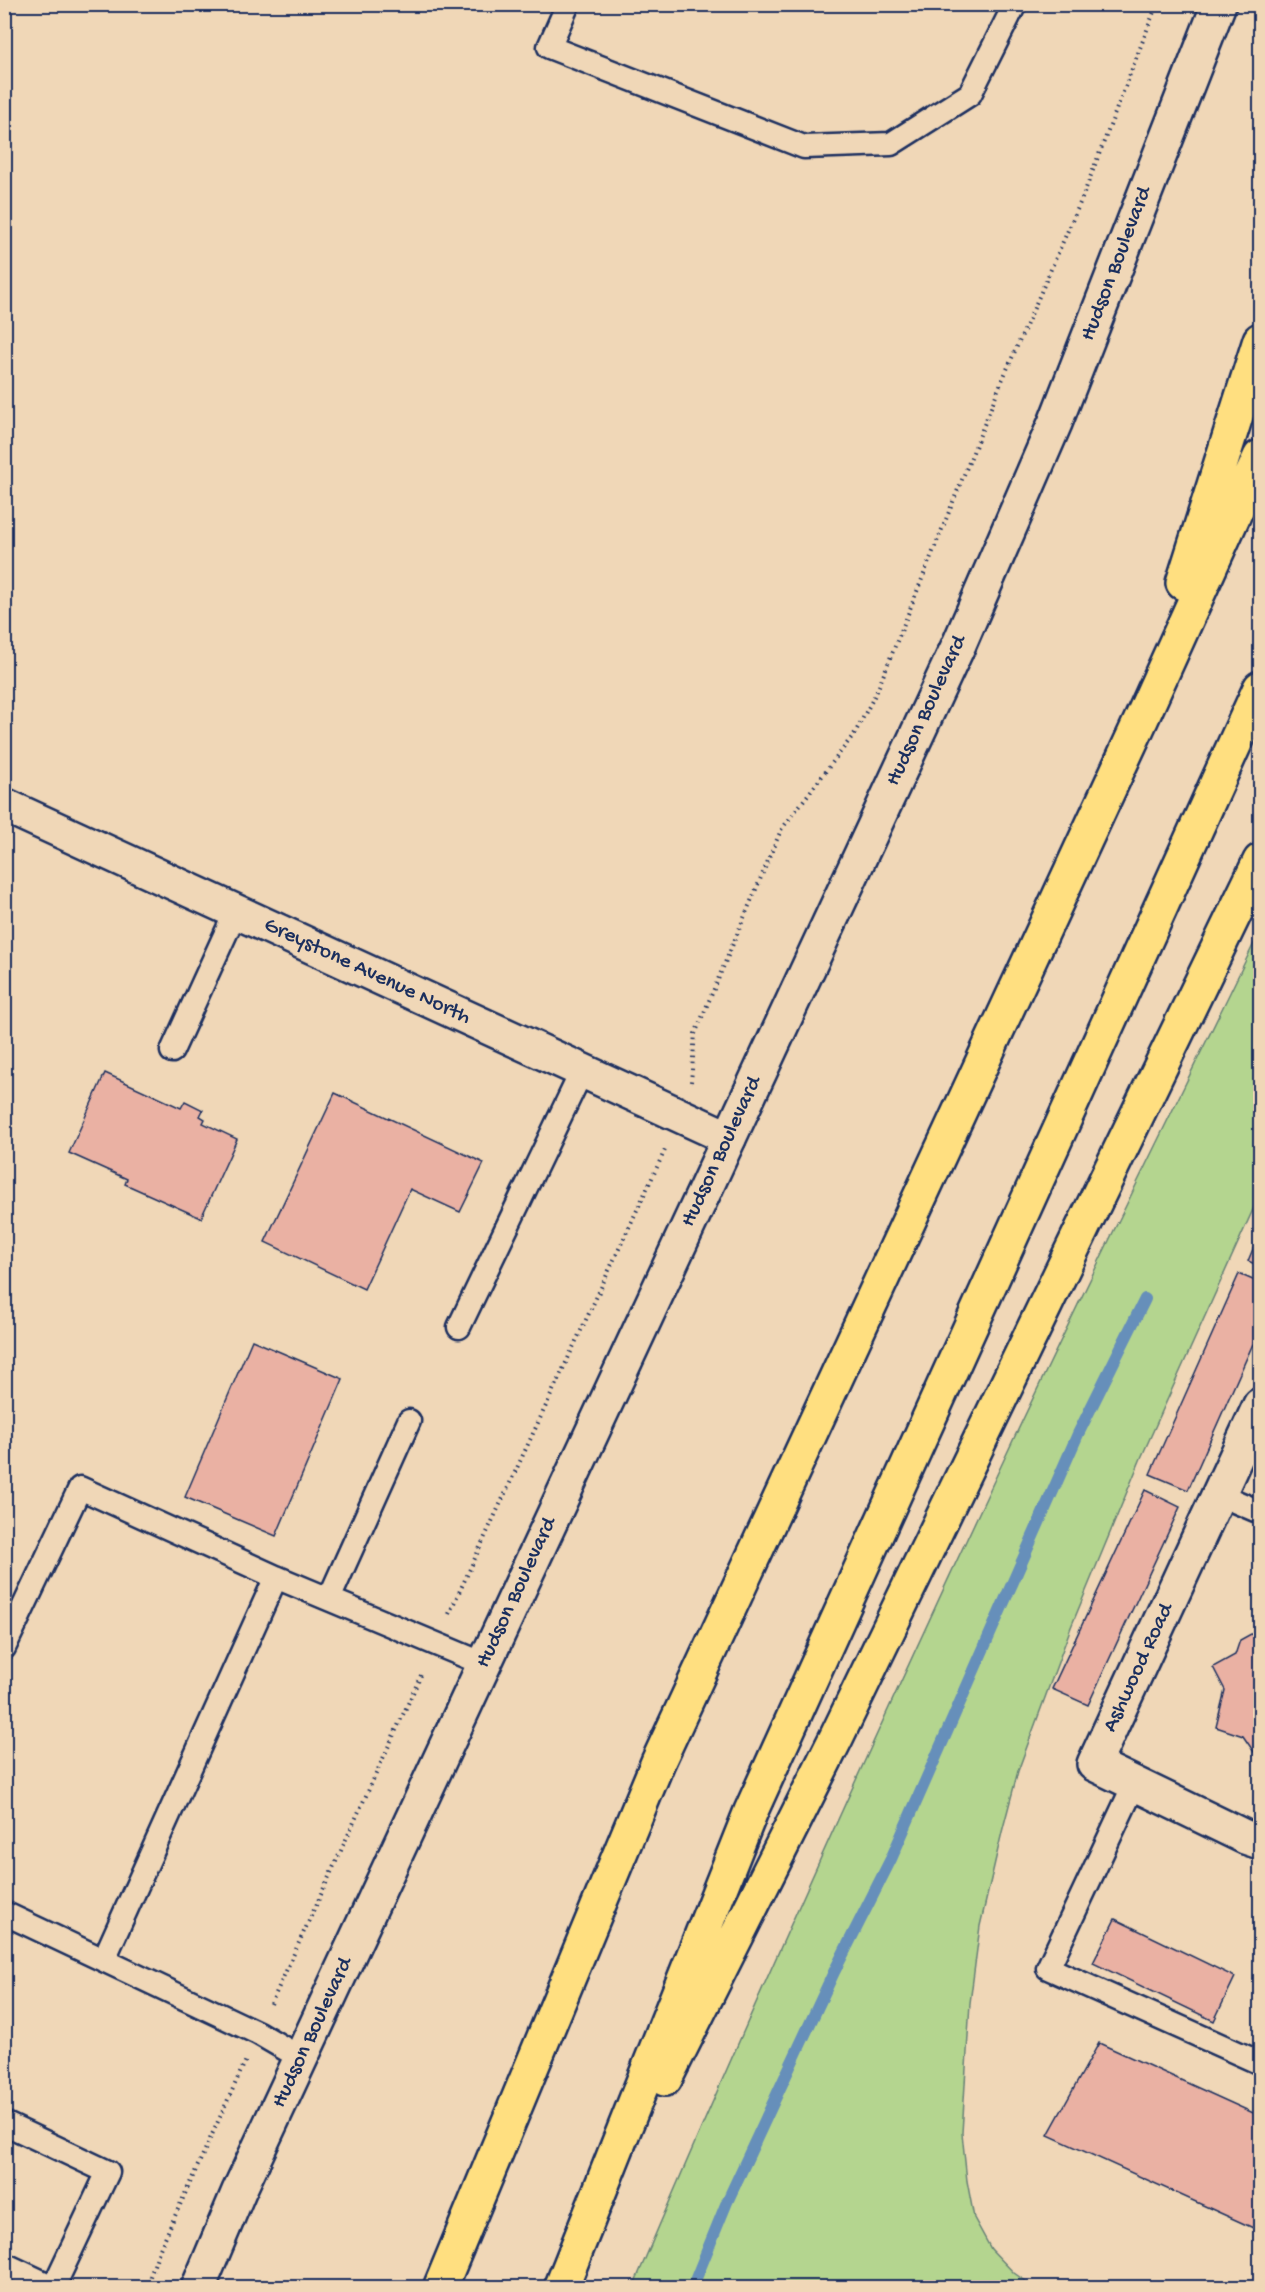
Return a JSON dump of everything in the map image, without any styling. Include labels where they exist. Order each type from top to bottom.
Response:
[{"type":"highway","points":[[1140,723],[1260,339]]},
{"type":"highway","points":[[440,2288],[658,1762],[1140,723],[1260,457]]},
{"type":"highway","points":[[561,2288],[751,1811],[1260,688]]},
{"type":"highway","points":[[561,2288],[836,1738],[1260,861]]},
{"type":"street","name":"Hudson Boulevard","points":[[198,2288],[239,2192],[301,2058],[960,642],[1055,423],[1219,4]]},
{"type":"street","name":"Greystone Avenue North","points":[[4,805],[729,1138]]},
{"type":"street","name":"Ashwood Road","points":[[1260,1405],[1094,1764],[1134,1785],[1260,1842]]},
{"type":"lane","points":[[568,4],[549,47],[804,147],[891,144],[970,94],[1015,4]]},
{"type":"lane","points":[[172,1051],[236,911]]},
{"type":"lane","points":[[459,1326],[582,1071]]},
{"type":"lane","points":[[329,1599],[409,1421]]},
{"type":"lane","points":[[4,1648],[80,1488],[276,1577],[484,1664]]},
{"type":"lane","points":[[1220,1495],[1260,1512]]},
{"type":"lane","points":[[104,1959],[276,1577]]},
{"type":"lane","points":[[1134,1785],[1048,1968],[1260,2063]]},
{"type":"lane","points":[[4,1913],[258,2033],[301,2058]]},
{"type":"lane","points":[[4,2123],[108,2172],[54,2287],[4,2264]]},
{"type":"green space","points":[[1260,931],[1260,1194],[1141,1458],[1071,1627],[1018,1771],[980,1926],[970,2003],[962,2133],[967,2181],[974,2218],[991,2249],[1014,2273],[1034,2287],[633,2287],[816,1868],[911,1659],[1039,1386]]},
{"type":"building","points":[[105,1073],[181,1108],[185,1101],[203,1110],[200,1116],[205,1119],[203,1123],[237,1139],[201,1218],[125,1184],[127,1179],[69,1153]]},
{"type":"building","points":[[335,1093],[484,1163],[460,1212],[410,1189],[364,1289],[265,1242]]},
{"type":"building","points":[[1260,1232],[1260,1266],[1248,1261]]},
{"type":"building","points":[[1239,1274],[1260,1283],[1260,1328],[1188,1490],[1150,1474]]},
{"type":"building","points":[[252,1340],[343,1379],[276,1536],[185,1497]]},
{"type":"building","points":[[1145,1490],[1180,1507],[1088,1705],[1052,1689]]},
{"type":"building","points":[[1260,1629],[1260,1752],[1256,1755],[1243,1736],[1216,1727],[1225,1690],[1213,1667],[1235,1655],[1240,1640]]},
{"type":"building","points":[[1115,1919],[1235,1977],[1214,2021],[1093,1963]]},
{"type":"building","points":[[1099,2043],[1260,2116],[1260,2231],[1048,2135]]},
{"type":"waterway","points":[[692,2288],[727,2202],[834,1972],[891,1859],[1078,1434],[1145,1299]]}]
